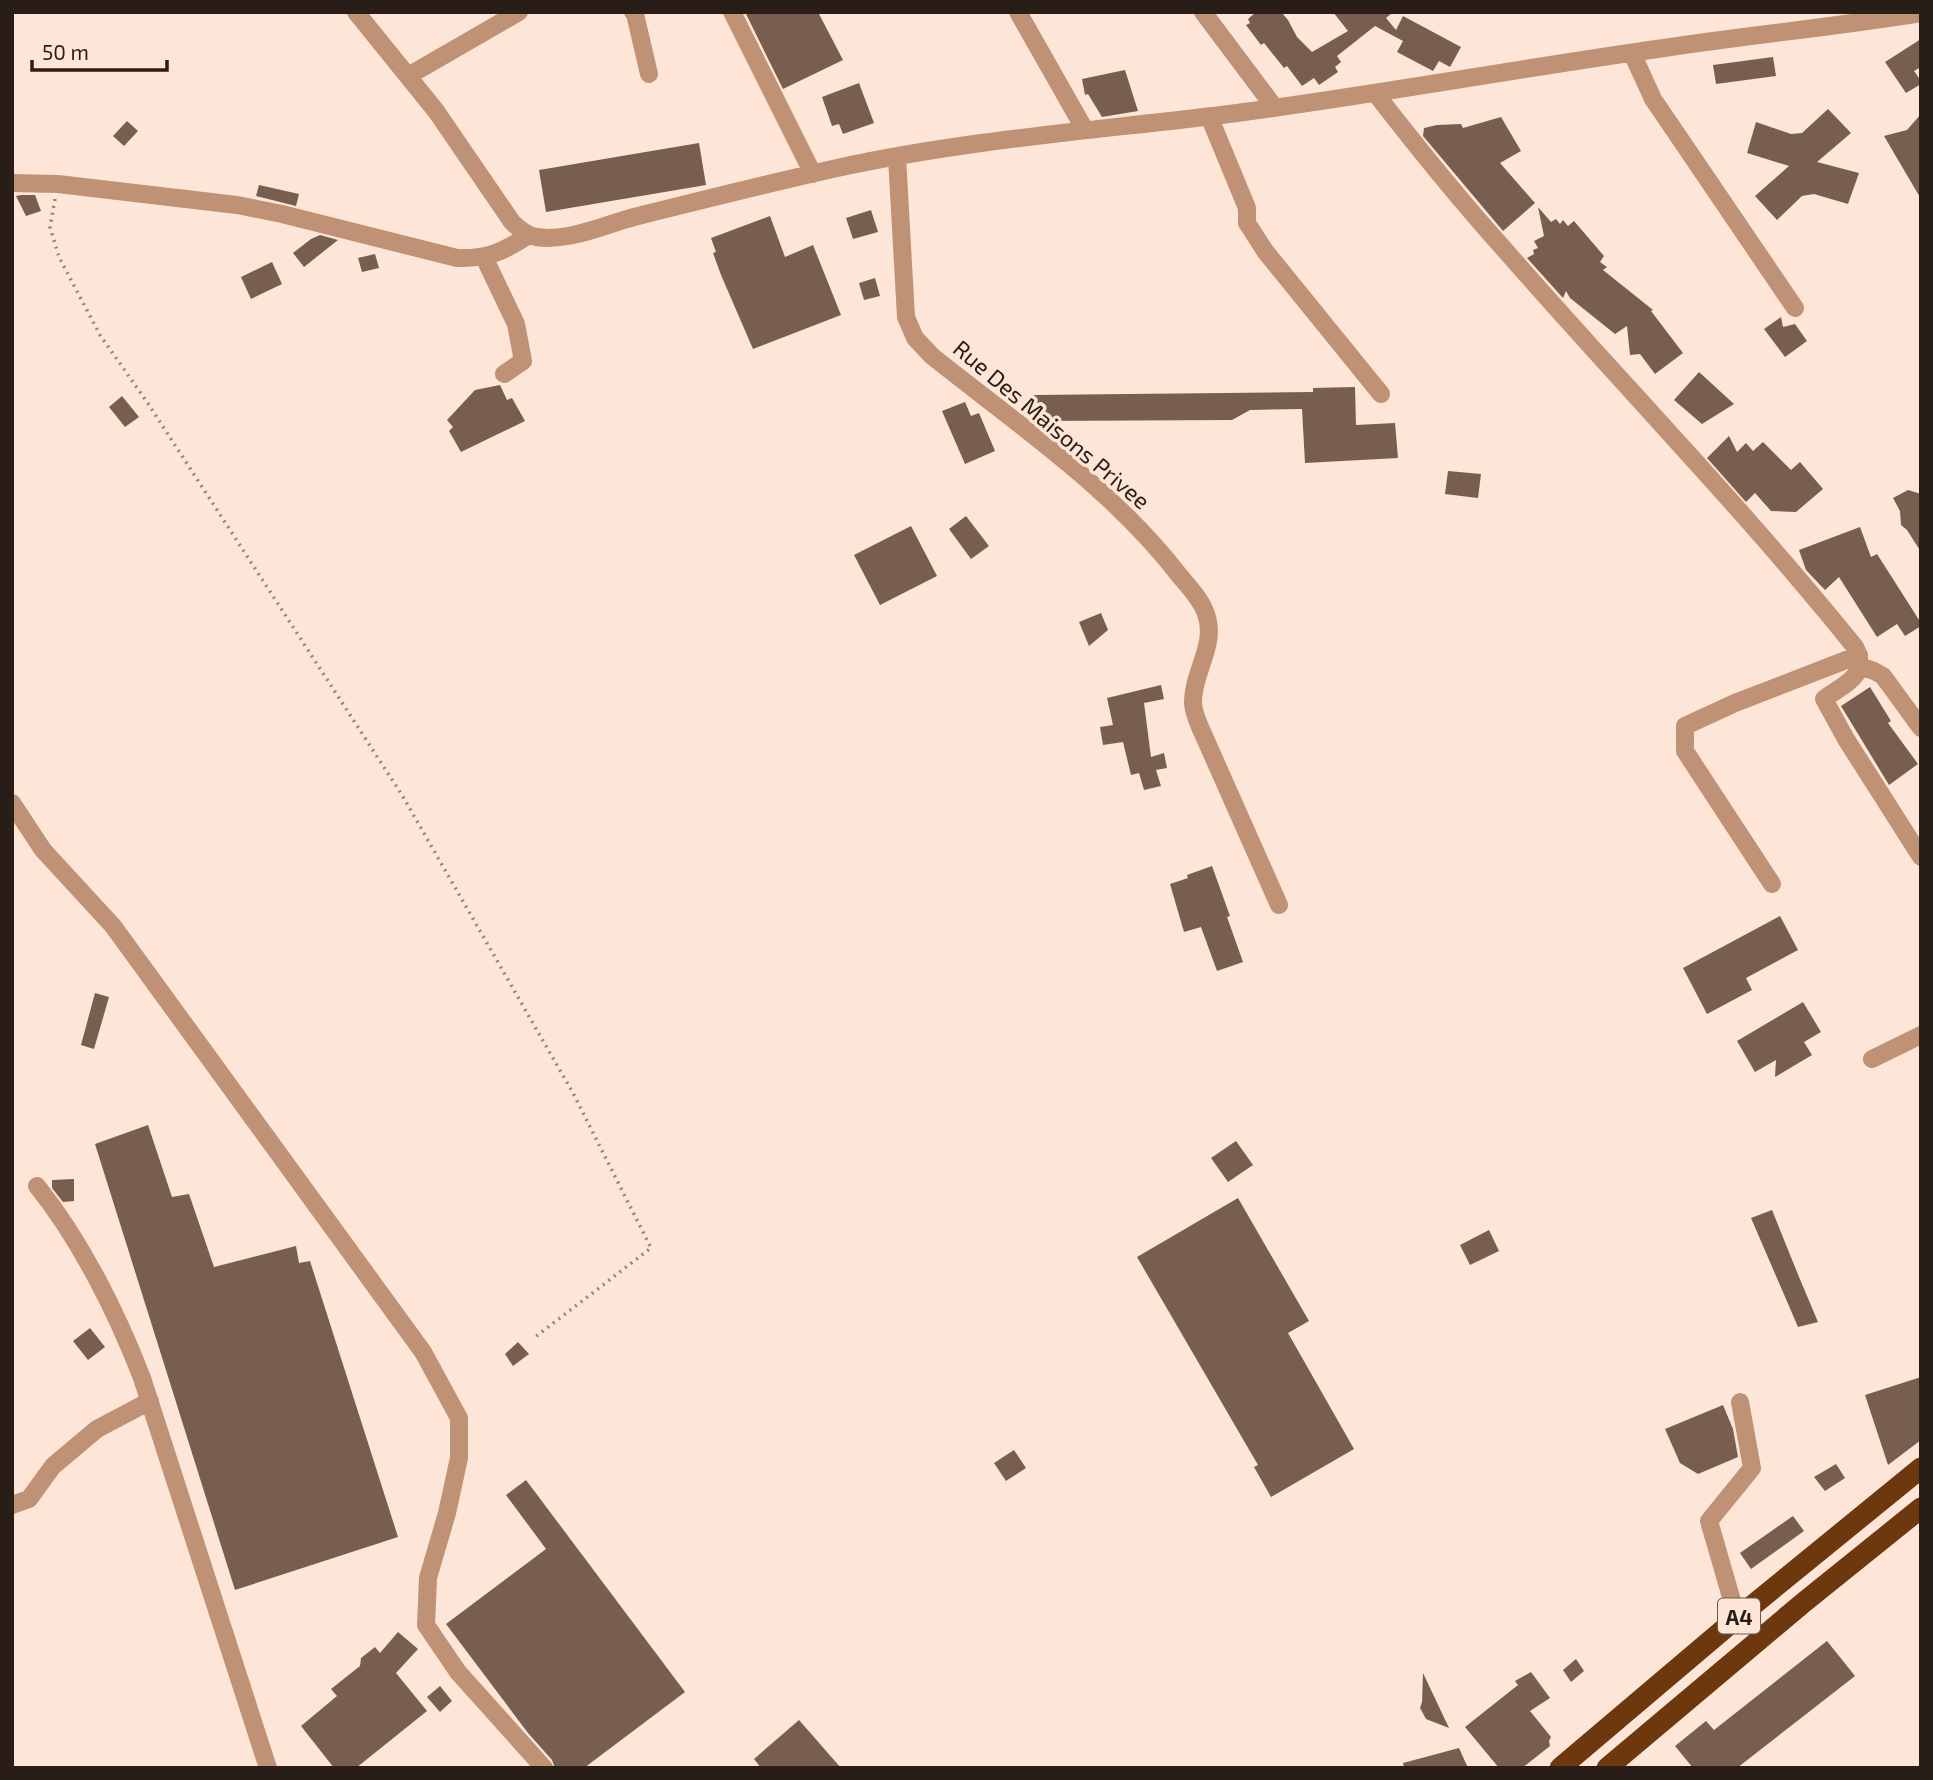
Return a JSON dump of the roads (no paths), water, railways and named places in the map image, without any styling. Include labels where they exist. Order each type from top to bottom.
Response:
[{"type":"highway","name":"A4","points":[[1560,1768],[1737,1618],[1921,1468]]},
{"type":"highway","name":"A4","points":[[1608,1768],[1921,1508]]},
{"type":"street","points":[[356,12],[449,129],[512,222],[529,235],[537,237],[580,233],[813,174],[958,146],[1275,108],[1633,52],[1921,13]]},
{"type":"street","points":[[408,76],[519,12]]},
{"type":"street","points":[[633,12],[649,74]]},
{"type":"street","points":[[732,12],[813,174]]},
{"type":"street","points":[[1018,12],[1085,130]]},
{"type":"street","points":[[1203,12],[1275,108]]},
{"type":"street","points":[[1633,52],[1653,99],[1795,308]]},
{"type":"street","points":[[1376,94],[1431,164],[1504,249],[1847,637],[1859,661],[1883,676],[1921,728]]},
{"type":"street","points":[[1209,116],[1247,208],[1247,223],[1265,251],[1381,394]]},
{"type":"street","name":"Rue Des Maisons Privee","points":[[897,157],[906,317],[915,338],[932,356],[1073,467],[1123,512],[1158,548],[1204,608],[1209,640],[1194,692],[1195,713],[1279,905]]},
{"type":"street","points":[[12,183],[58,184],[237,205],[443,256],[484,257],[506,250],[529,235]]},
{"type":"street","points":[[484,257],[516,324],[523,360],[505,374]]},
{"type":"street","points":[[1859,661],[1854,679],[1825,699],[1846,740],[1921,857]]},
{"type":"street","points":[[1772,884],[1685,751],[1685,726],[1735,702],[1859,661]]},
{"type":"street","points":[[12,803],[43,850],[113,926],[423,1352],[459,1418],[459,1458],[447,1513],[428,1578],[426,1625],[458,1672],[544,1768]]},
{"type":"street","points":[[1872,1059],[1921,1035]]},
{"type":"street","points":[[37,1186],[69,1230],[125,1333],[150,1401],[268,1768]]},
{"type":"street","points":[[12,1505],[29,1499],[53,1466],[97,1429],[150,1401]]},
{"type":"street","points":[[1737,1618],[1709,1521],[1752,1468],[1740,1402]]}]
